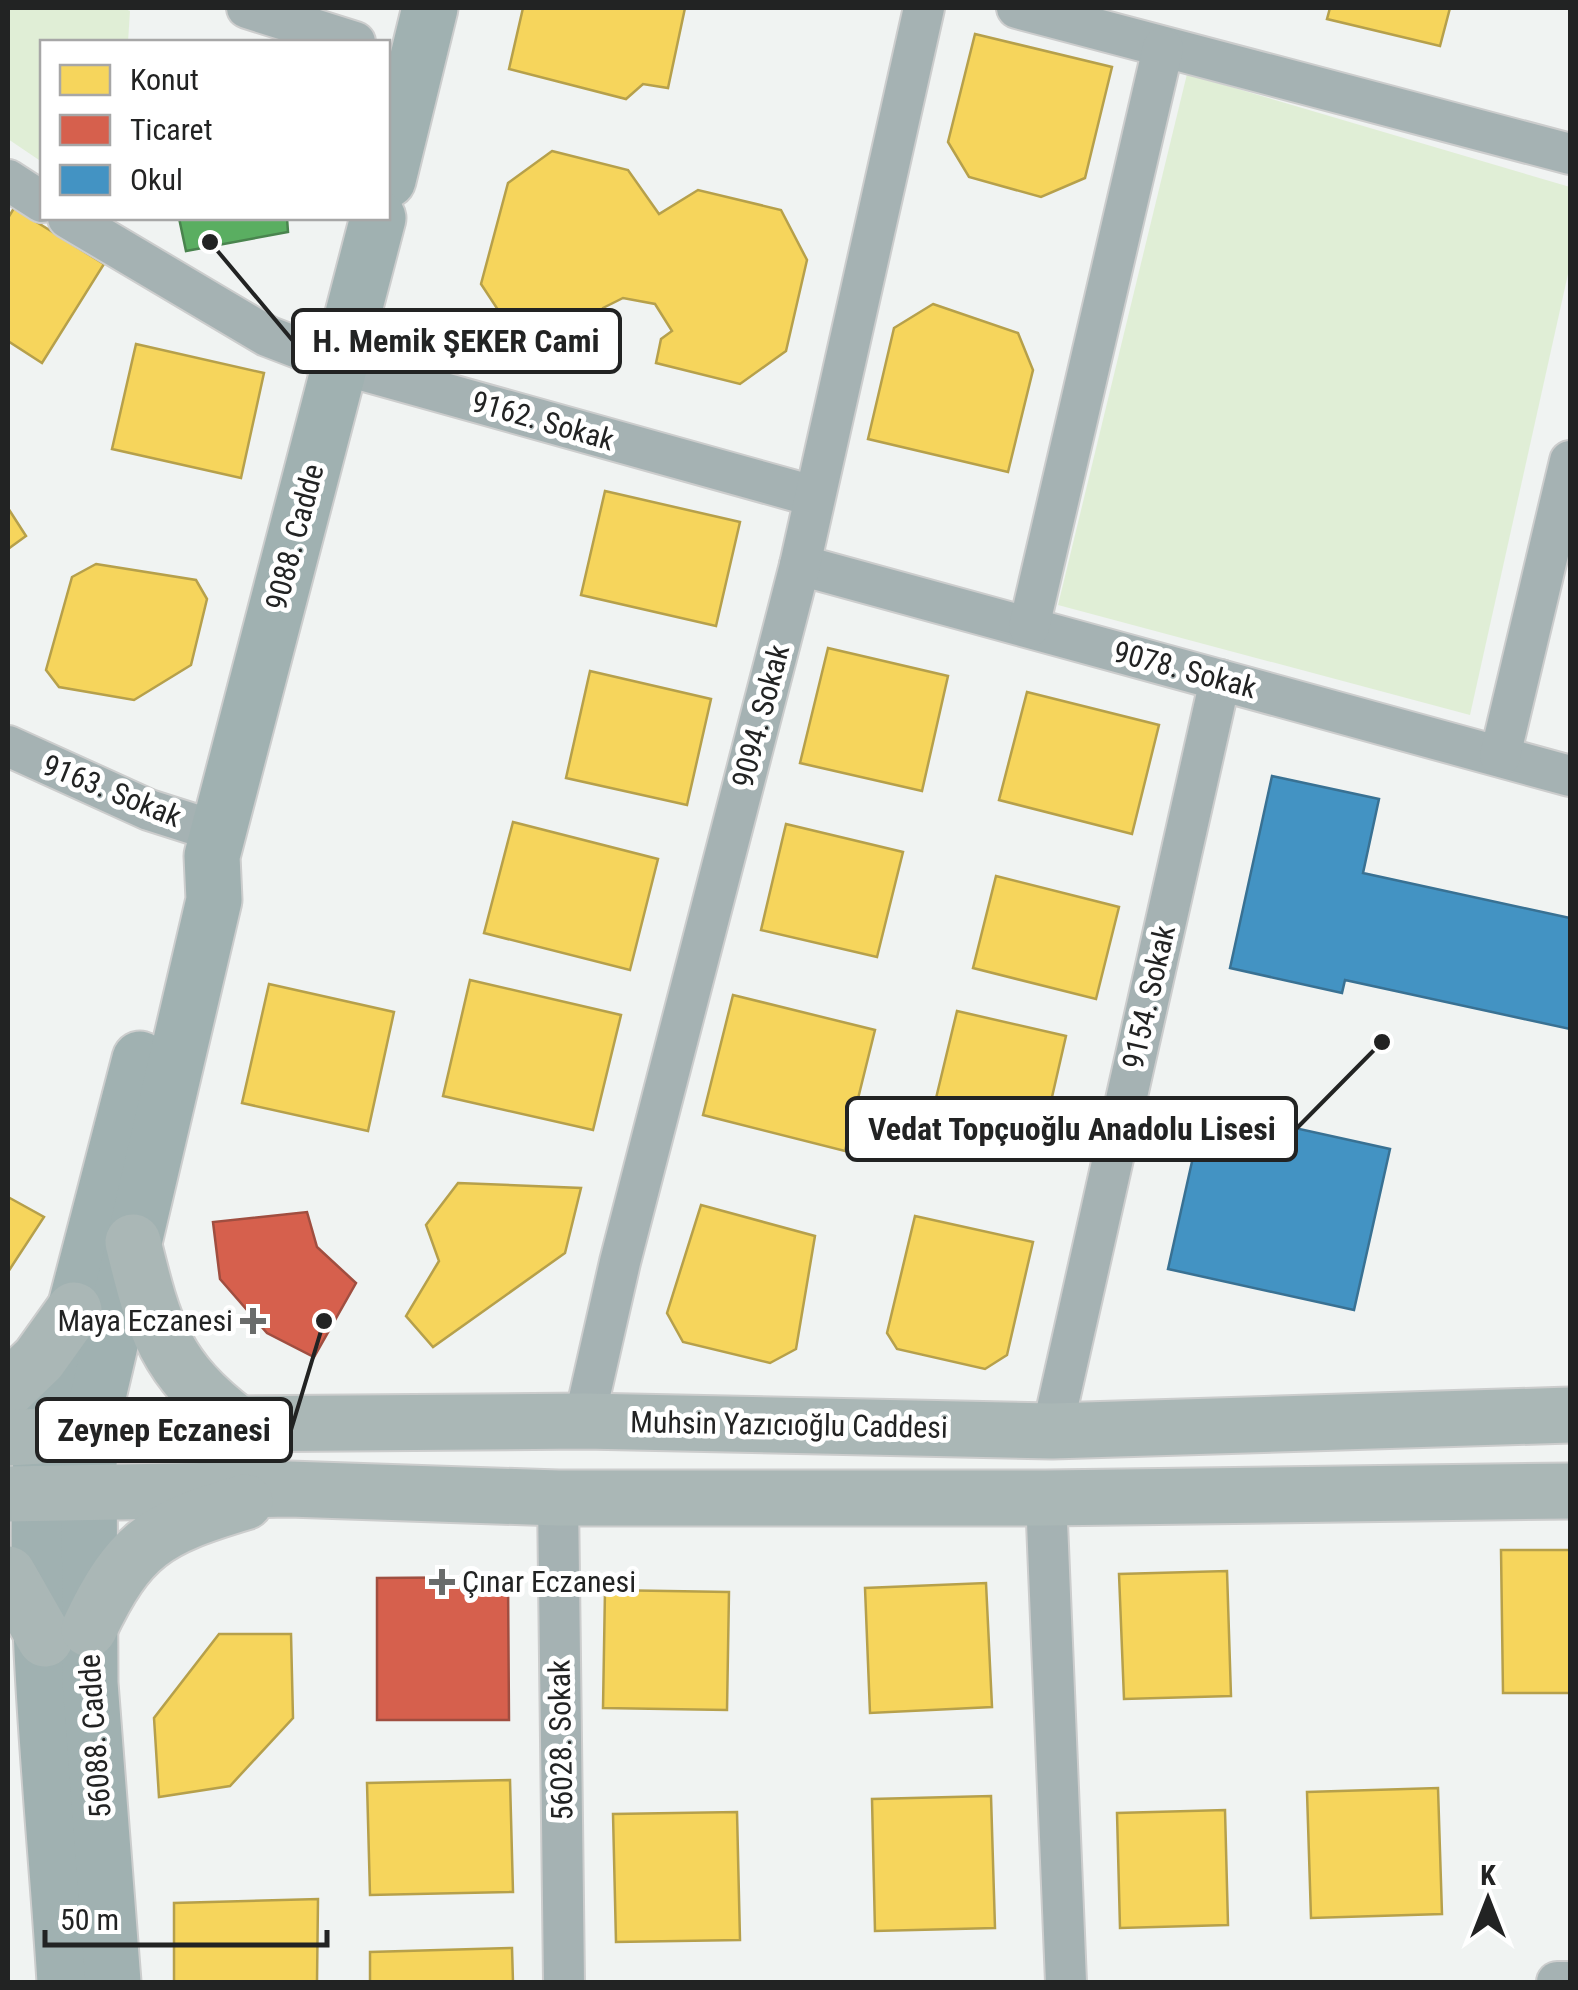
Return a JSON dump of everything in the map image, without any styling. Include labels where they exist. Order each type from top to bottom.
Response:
[{"type":"main road","points":[[133,1242],[150,1315],[166,1351],[207,1401],[238,1424]]},
{"type":"main road","points":[[8,1388],[38,1359],[74,1310]]},
{"type":"main road","name":"Muhsin Yazıcıoğlu Caddesi","points":[[46,1436],[238,1424],[584,1421],[1052,1431],[1570,1415]]},
{"type":"main road","points":[[45,1493],[290,1489],[558,1498],[1046,1498],[1570,1491]]},
{"type":"main road","points":[[8,1574],[67,1634],[152,1536],[290,1489]]},
{"type":"street","points":[[246,8],[349,40]]},
{"type":"street","points":[[390,163],[402,58],[430,8]]},
{"type":"street","name":"9094. Sokak","points":[[584,1421],[620,1262],[800,564],[924,8]]},
{"type":"street","points":[[1017,8],[1570,154]]},
{"type":"street","points":[[1029,628],[1163,48]]},
{"type":"street","points":[[8,180],[40,201]]},
{"type":"street","name":"9162. Sokak","points":[[71,220],[267,336],[340,364],[814,496]]},
{"type":"street","name":"9088. Cadde","points":[[215,844],[377,220]]},
{"type":"street","points":[[1500,756],[1570,460]]},
{"type":"street","name":"9078. Sokak","points":[[800,564],[1570,776]]},
{"type":"street","name":"9154. Sokak","points":[[1052,1431],[1220,680]]},
{"type":"street","name":"9163. Sokak","points":[[8,746],[215,844]]},
{"type":"street","points":[[46,1436],[133,1242],[214,900],[215,844]]},
{"type":"street","points":[[46,1436],[74,1310],[187,888],[215,844]]},
{"type":"street","name":"56088. Cadde","points":[[46,1436],[45,1493],[113,1982]]},
{"type":"street","name":"56028. Sokak","points":[[558,1498],[564,1982]]},
{"type":"street","points":[[1046,1498],[1066,1982]]},
{"type":"street","name":"56088. Cadde","points":[[66,1982],[67,1634]]},
{"type":"street","points":[[1557,1982],[1570,1982]]},
{"type":"green space","points":[[8,8],[130,11],[128,40],[40,40],[40,161],[8,139]]},
{"type":"green space","points":[[1187,74],[1570,187],[1570,265],[1470,715],[1058,605]]},
{"type":"building: Konut","points":[[523,8],[685,8],[668,88],[643,84],[626,99],[509,69]]},
{"type":"building: Konut","points":[[1330,8],[1450,8],[1440,46],[1327,19]]},
{"type":"building: Konut","points":[[975,34],[1112,67],[1085,178],[1041,197],[969,177],[948,142]]},
{"type":"building: Konut","points":[[552,151],[628,170],[659,214],[698,190],[781,210],[807,260],[786,351],[740,384],[656,363],[661,339],[672,331],[655,304],[623,298],[603,308],[598,347],[502,316],[481,284],[508,183]]},
{"type":"building: Konut","points":[[14,208],[104,264],[42,363],[8,341],[8,218]]},
{"type":"building: Konut","points":[[933,304],[1018,333],[1033,370],[1008,472],[868,439],[894,328]]},
{"type":"building: Konut","points":[[136,344],[264,373],[241,478],[112,449]]},
{"type":"building: Konut","points":[[605,491],[740,522],[716,626],[581,595]]},
{"type":"building: Konut","points":[[8,508],[26,536],[8,549]]},
{"type":"building: Konut","points":[[96,564],[196,580],[207,599],[191,665],[134,700],[59,687],[46,670],[72,577]]},
{"type":"building: Konut","points":[[828,648],[948,676],[922,791],[800,763]]},
{"type":"building: Konut","points":[[590,671],[711,699],[687,805],[566,778]]},
{"type":"building: Konut","points":[[1027,692],[1159,725],[1132,834],[999,800]]},
{"type":"building: Konut","points":[[513,822],[658,859],[630,970],[484,933]]},
{"type":"building: Konut","points":[[786,824],[903,852],[877,957],[761,930]]},
{"type":"building: Konut","points":[[996,876],[1119,907],[1096,999],[973,968]]},
{"type":"building: Konut","points":[[470,980],[621,1015],[593,1130],[443,1096]]},
{"type":"building: Konut","points":[[269,984],[394,1012],[368,1131],[242,1103]]},
{"type":"building: Konut","points":[[733,995],[875,1030],[845,1151],[703,1115]]},
{"type":"building: Konut","points":[[957,1011],[1066,1036],[1041,1145],[931,1119]]},
{"type":"building: Konut","points":[[458,1183],[581,1188],[565,1253],[433,1347],[406,1316],[439,1261],[426,1225]]},
{"type":"building: Konut","points":[[8,1197],[44,1217],[8,1272]]},
{"type":"building: Konut","points":[[701,1205],[815,1236],[796,1349],[770,1363],[683,1342],[667,1313]]},
{"type":"building: Konut","points":[[915,1216],[1033,1242],[1007,1355],[985,1369],[897,1349],[887,1333]]},
{"type":"building: Konut","points":[[1501,1550],[1570,1550],[1570,1693],[1503,1693]]},
{"type":"building: Konut","points":[[1227,1571],[1231,1696],[1124,1699],[1119,1574]]},
{"type":"building: Konut","points":[[986,1583],[992,1707],[870,1713],[865,1588]]},
{"type":"building: Konut","points":[[605,1590],[729,1592],[727,1710],[603,1708]]},
{"type":"building: Konut","points":[[219,1634],[291,1634],[293,1718],[230,1786],[159,1797],[154,1718]]},
{"type":"building: Konut","points":[[510,1780],[513,1892],[370,1895],[367,1783]]},
{"type":"building: Konut","points":[[1438,1788],[1442,1914],[1311,1918],[1307,1792]]},
{"type":"building: Konut","points":[[991,1796],[995,1928],[875,1931],[872,1799]]},
{"type":"building: Konut","points":[[1225,1810],[1228,1925],[1120,1928],[1117,1813]]},
{"type":"building: Konut","points":[[737,1812],[740,1940],[616,1942],[613,1814]]},
{"type":"building: Konut","points":[[318,1899],[317,1982],[174,1982],[174,1903]]},
{"type":"building: Konut","points":[[512,1948],[513,1982],[370,1982],[370,1952]]},
{"type":"building: Ticaret","points":[[307,1212],[317,1247],[356,1283],[314,1357],[267,1333],[220,1279],[213,1222]]},
{"type":"building: Ticaret","points":[[508,1577],[509,1720],[377,1720],[377,1578]]},
{"type":"building: Okul","points":[[1272,776],[1379,799],[1363,873],[1570,918],[1570,1029],[1345,980],[1342,993],[1230,968]]},
{"type":"building: Okul","points":[[1204,1108],[1390,1149],[1354,1310],[1168,1269]]},
{"type":"building: Kamu","points":[[179,220],[287,220],[288,232],[186,251]]},
{"type":"place","name":"H. Memik ŞEKER Cami","points":[[210,242]]},
{"type":"place","name":"Vedat Topçuoğlu Anadolu Lisesi","points":[[1382,1042]]},
{"type":"place","name":"Maya Eczanesi","points":[[253,1321]]},
{"type":"place","name":"Zeynep Eczanesi","points":[[324,1321]]},
{"type":"place","name":"Çınar Eczanesi","points":[[442,1582]]}]
